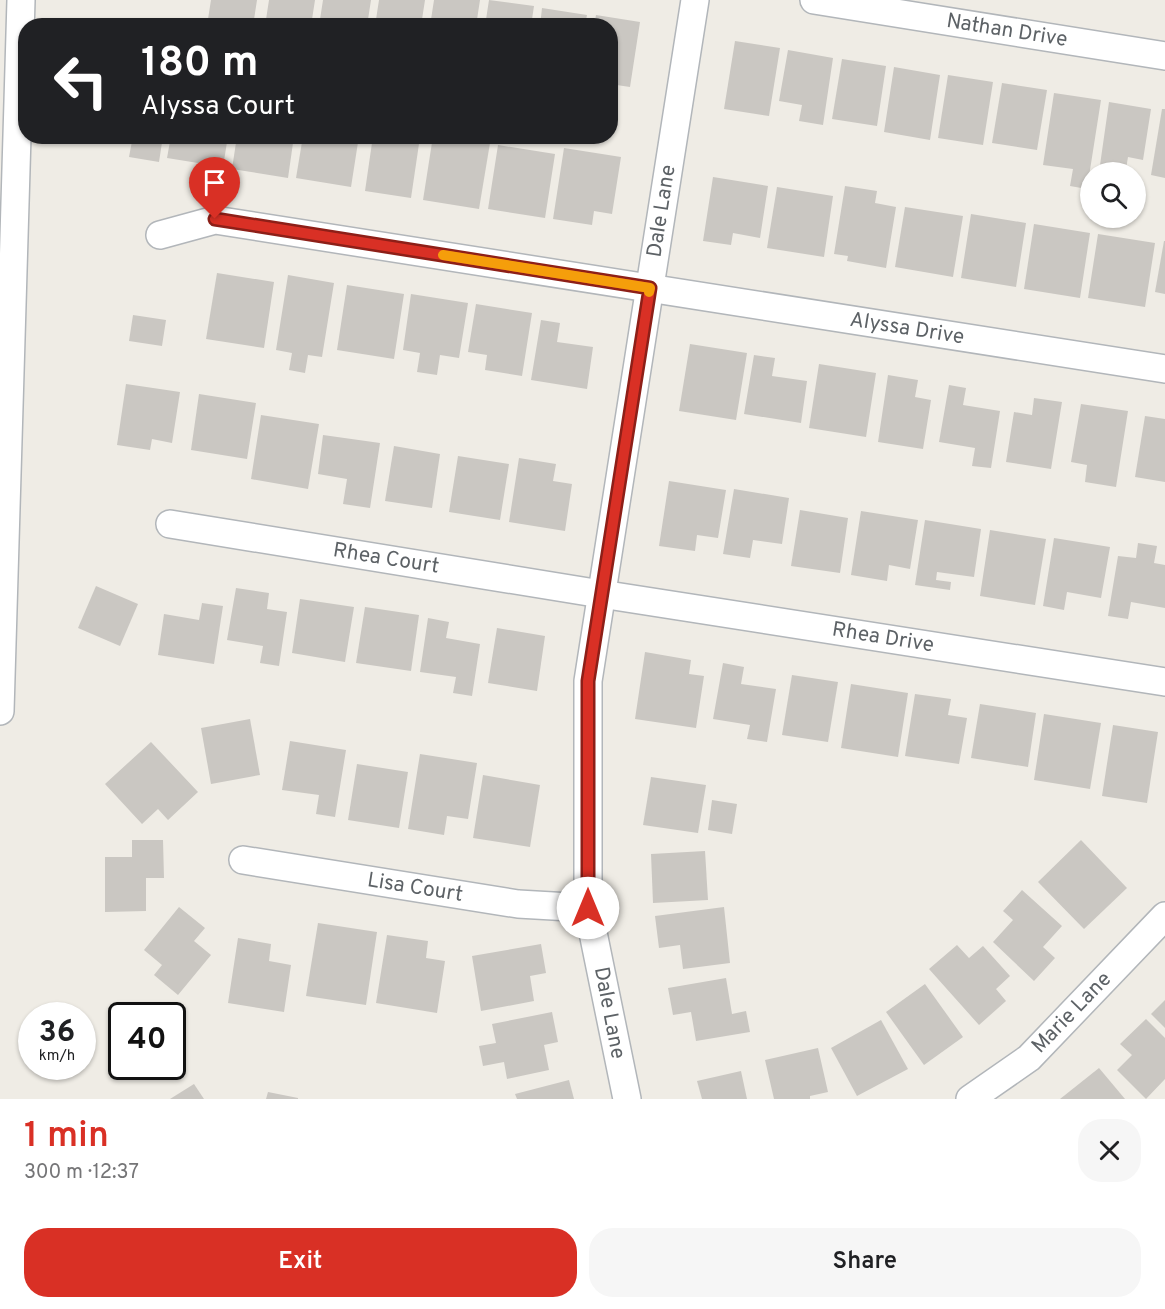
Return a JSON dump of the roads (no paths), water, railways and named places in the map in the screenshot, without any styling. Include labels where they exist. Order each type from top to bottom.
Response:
[{"type":"street","points":[[20,18],[21,0]]},
{"type":"street","name":"Dale Lane","points":[[627,1099],[588,908],[588,681],[695,0]]},
{"type":"street","name":"Nathan Drive","points":[[814,0],[1165,56]]},
{"type":"street","points":[[0,711],[18,102]]},
{"type":"street","name":"Alyssa Drive","points":[[159,235],[215,219],[1165,369]]},
{"type":"street","name":"Rhea Court","points":[[170,524],[601,594]]},
{"type":"street","name":"Rhea Drive","points":[[601,594],[1165,682]]},
{"type":"street","name":"Lisa Court","points":[[243,860],[518,904],[588,908]]},
{"type":"street","name":"Marie Lane","points":[[970,1099],[1029,1058],[1165,916]]}]
